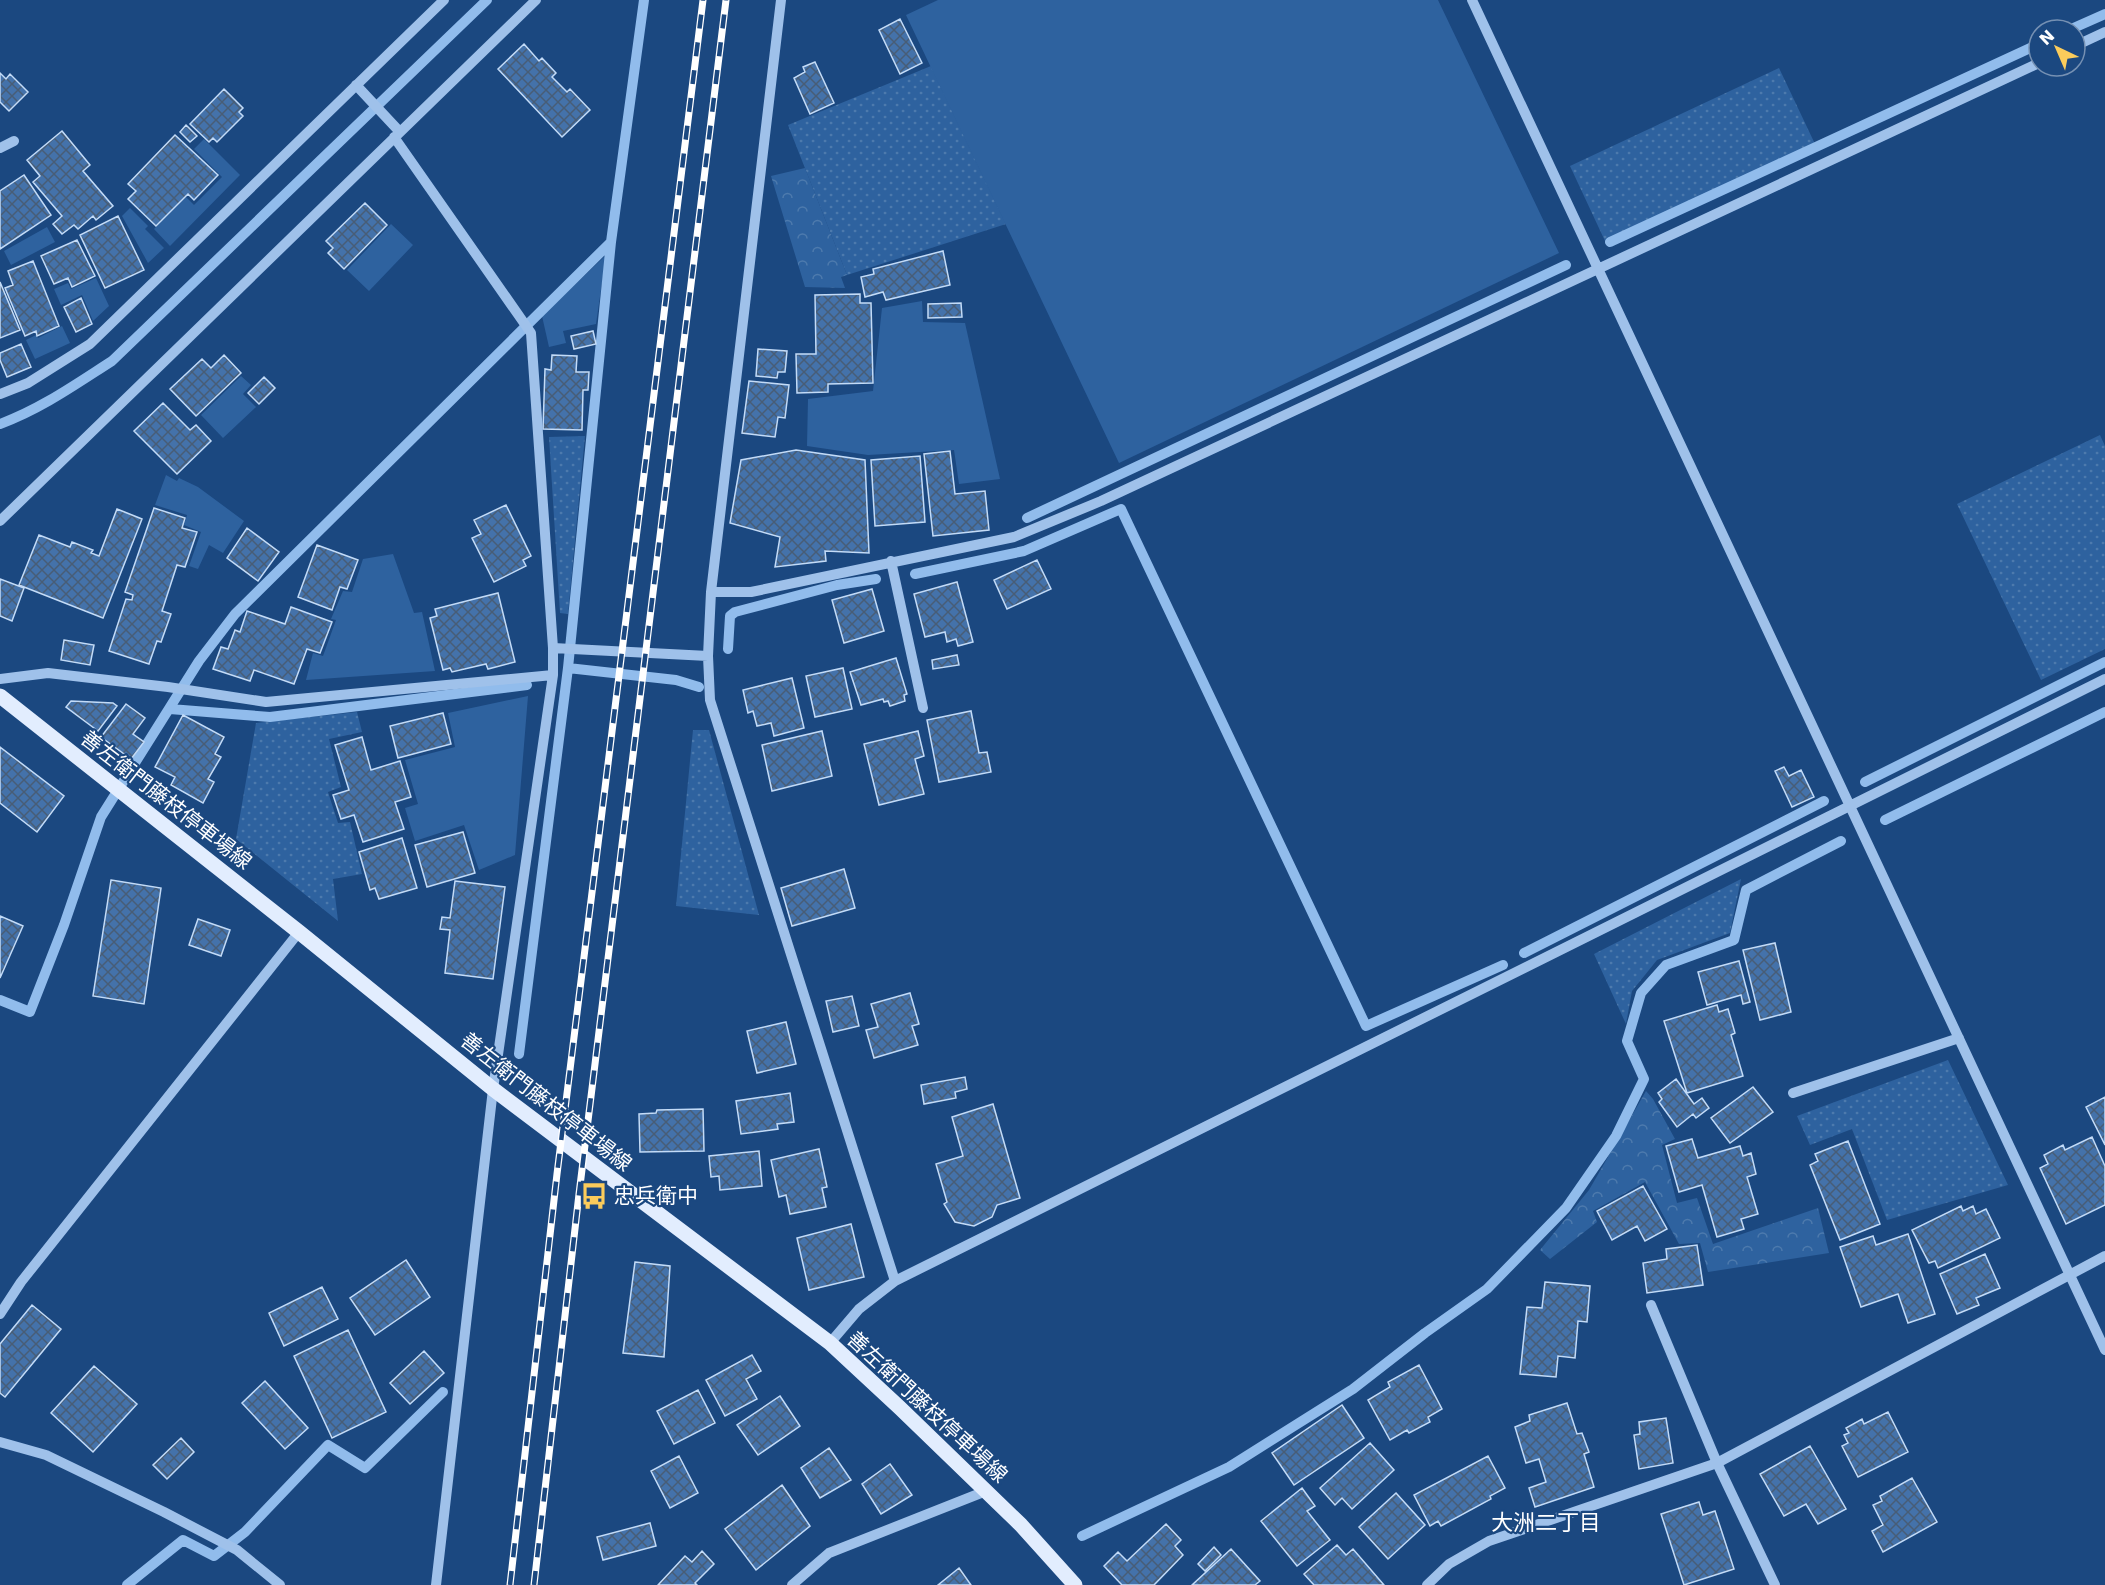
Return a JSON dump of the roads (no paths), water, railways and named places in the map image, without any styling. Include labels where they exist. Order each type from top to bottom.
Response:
[{"type":"main road","name":"善左衛門藤枝停車場線","points":[[0,696],[299,932],[493,1089],[830,1343],[1021,1525],[1075,1585]]},
{"type":"street","points":[[0,394],[28,383],[90,344],[359,87],[444,0]]},
{"type":"street","points":[[0,521],[536,0]]},
{"type":"street","points":[[781,0],[711,592],[708,656],[710,700],[895,1281]]},
{"type":"street","points":[[1472,0],[2105,1350]]},
{"type":"street","points":[[2087,40],[2105,32]]},
{"type":"street","points":[[711,592],[751,592],[1014,537],[1112,496],[2027,69]]},
{"type":"street","points":[[359,87],[397,134],[531,333],[557,647],[493,1089],[436,1585]]},
{"type":"street","points":[[0,148],[14,141]]},
{"type":"street","points":[[891,561],[923,708]]},
{"type":"street","points":[[557,647],[708,656]]},
{"type":"street","points":[[0,679],[48,673],[168,687],[266,702],[554,675]]},
{"type":"street","points":[[830,1343],[859,1309],[895,1281],[2105,679]]},
{"type":"street","points":[[0,1314],[21,1282],[299,932]]},
{"type":"street","points":[[1793,1093],[1959,1038]]},
{"type":"street","points":[[1427,1585],[1449,1564],[1489,1541],[1717,1463],[2105,1256]]},
{"type":"street","points":[[1651,1305],[1717,1463],[1775,1585]]},
{"type":"street","points":[[0,1442],[46,1455],[185,1523],[237,1550],[280,1585]]},
{"type":"street","points":[[792,1585],[829,1553],[986,1491]]},
{"type":"waterway","points":[[0,424],[44,404],[112,361],[487,0]]},
{"type":"waterway","points":[[0,1000],[30,1012],[64,925],[101,817],[199,661],[235,614],[611,242],[644,0]]},
{"type":"waterway","points":[[2087,22],[2105,14]]},
{"type":"waterway","points":[[1610,242],[2027,50]]},
{"type":"waterway","points":[[568,668],[611,242]]},
{"type":"waterway","points":[[1027,518],[1566,265]]},
{"type":"waterway","points":[[915,574],[1024,551],[1121,509],[1366,1026],[1503,965]]},
{"type":"waterway","points":[[728,649],[730,616],[735,612],[837,585],[876,579]]},
{"type":"waterway","points":[[1865,782],[2105,662]]},
{"type":"waterway","points":[[519,1054],[568,668],[676,680],[699,687]]},
{"type":"waterway","points":[[170,709],[270,717],[527,685]]},
{"type":"waterway","points":[[1885,820],[2105,712]]},
{"type":"waterway","points":[[1524,953],[1824,801]]},
{"type":"waterway","points":[[1082,1536],[1229,1467],[1353,1389],[1425,1333],[1487,1289],[1566,1208],[1616,1136],[1644,1079],[1627,1041],[1641,993],[1666,965],[1734,940],[1746,890],[1841,841]]},
{"type":"waterway","points":[[127,1585],[183,1540],[214,1556],[245,1532],[328,1445],[365,1468],[443,1392]]},
{"type":"railway","points":[[510,1585],[557,1174],[703,0]]},
{"type":"railway","points":[[534,1585],[579,1194],[726,0]]},
{"type":"place","name":"忠兵衛中","points":[[594,1196]]},
{"type":"district","name":"大洲二丁目","points":[[1546,1522]]}]
